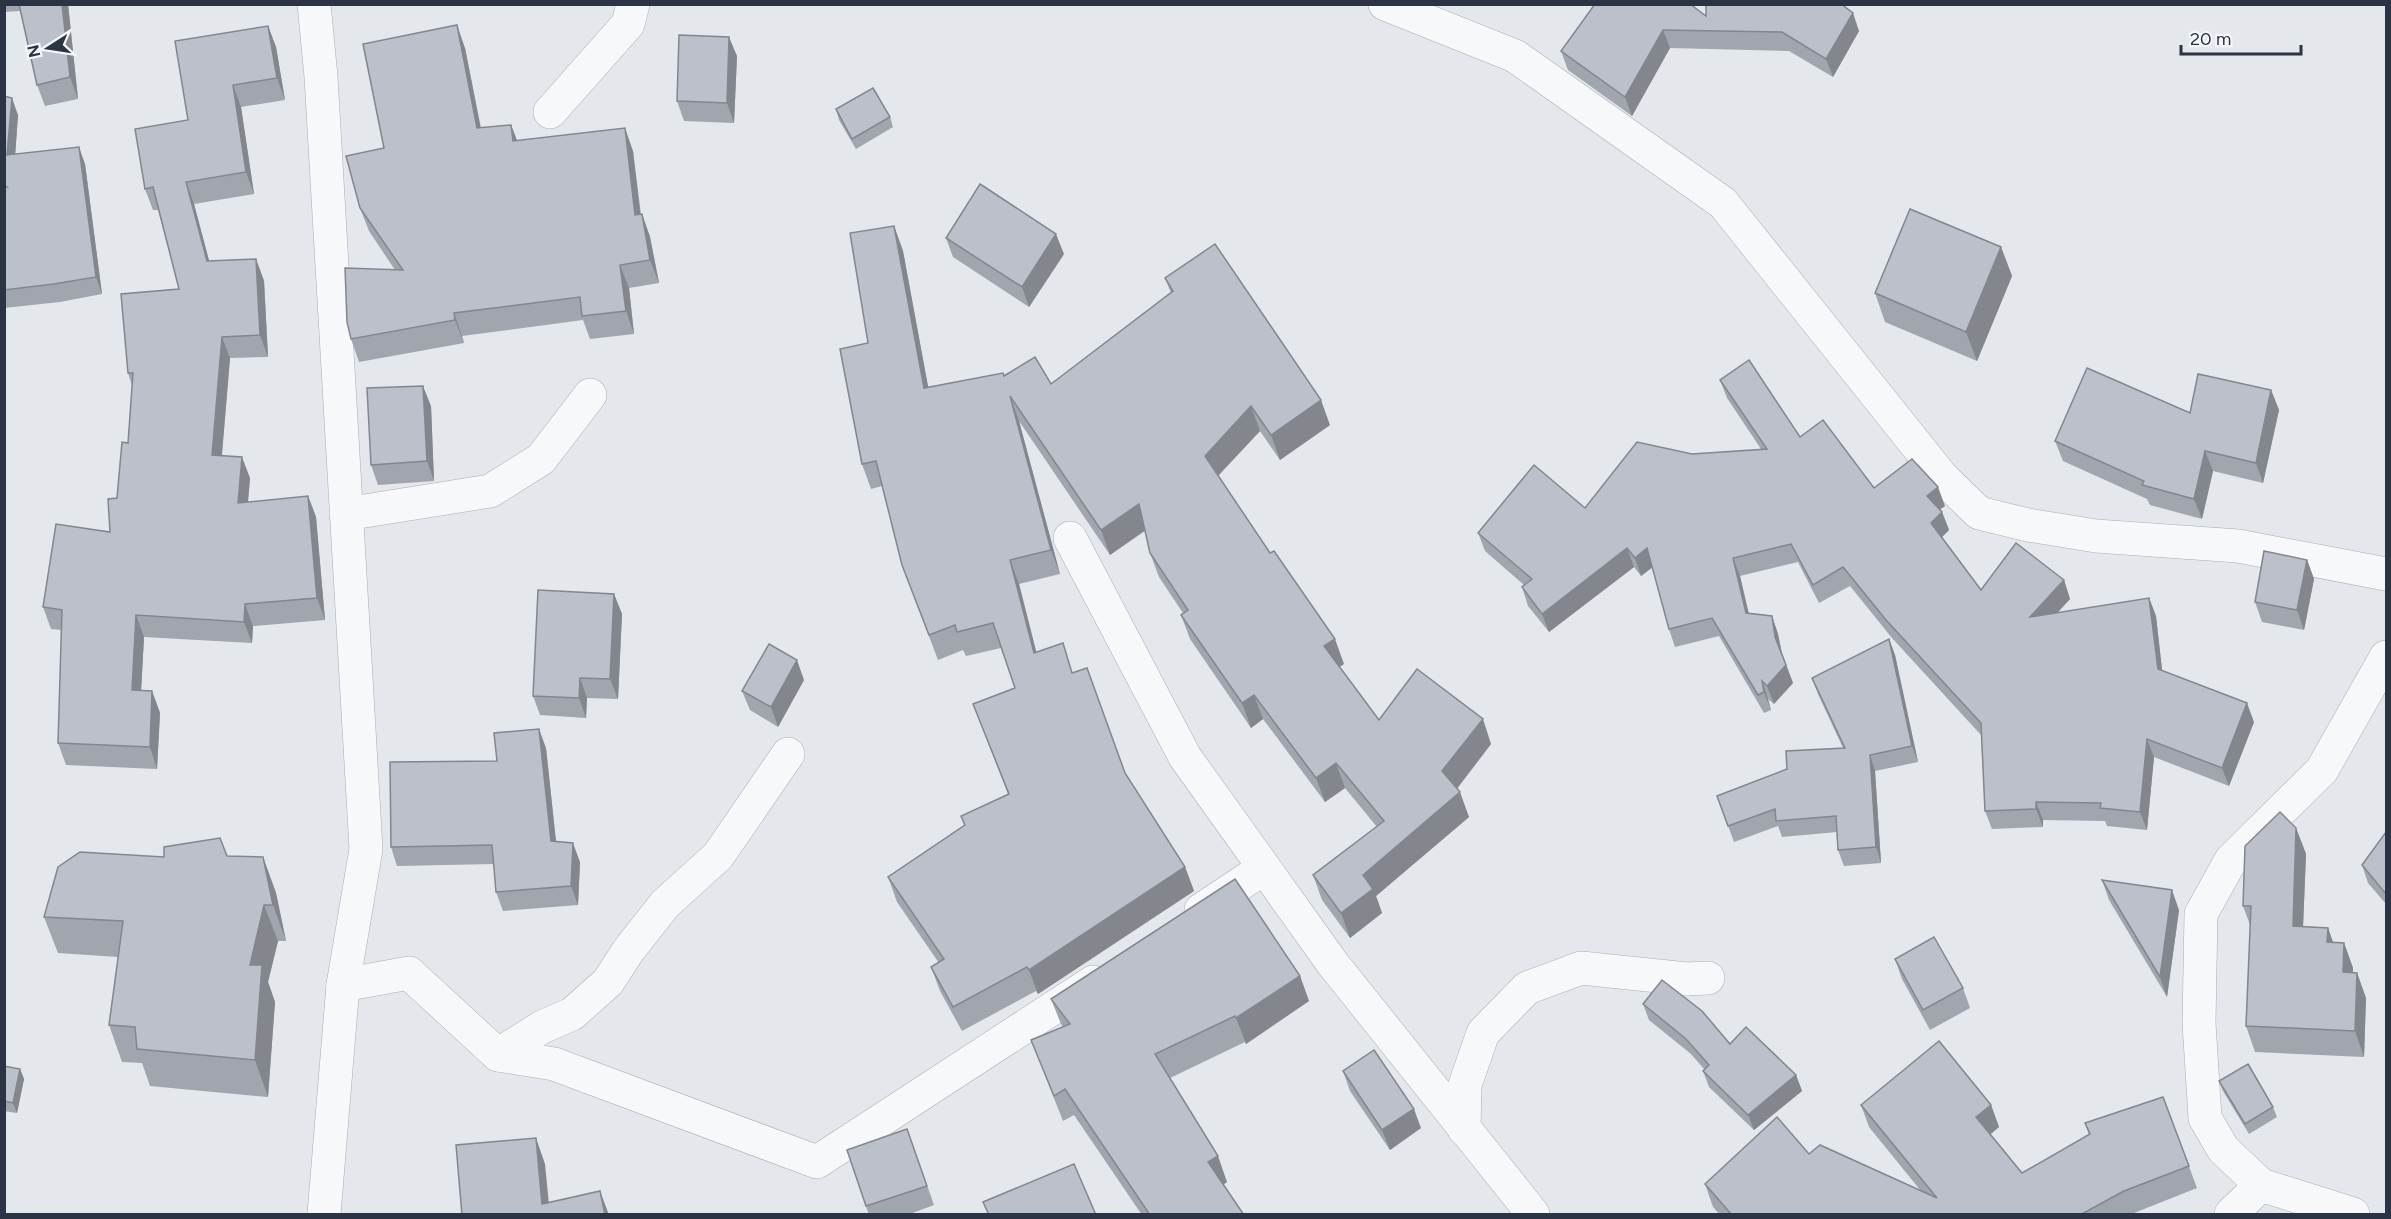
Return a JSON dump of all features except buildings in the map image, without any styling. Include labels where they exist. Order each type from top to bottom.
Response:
[{"type":"street","points":[[314,4],[321,77],[366,849],[343,985],[324,1215]]},
{"type":"street","points":[[550,112],[628,24],[633,4]]},
{"type":"street","points":[[1385,4],[1515,56],[1724,203],[1942,477],[1980,513],[2096,536],[2238,546],[2386,574]]},
{"type":"street","points":[[346,514],[490,491],[541,459],[590,395]]},
{"type":"street","points":[[1070,537],[1185,757],[1333,964],[1533,1215]]},
{"type":"street","points":[[2353,1215],[2261,1185],[2223,1149],[2205,1118],[2199,1023],[2201,914],[2231,860],[2322,770],[2386,657]]},
{"type":"street","points":[[498,1055],[542,1027],[572,1014],[608,982],[628,951],[665,904],[718,856],[788,754]]},
{"type":"street","points":[[1176,927],[1264,868]]},
{"type":"street","points":[[343,985],[409,973],[498,1055],[554,1064],[817,1162],[1116,966]]},
{"type":"street","points":[[1464,1129],[1465,1085],[1483,1033],[1527,988],[1581,968],[1687,979],[1708,978]]},
{"type":"street","points":[[2231,1215],[2261,1185]]}]
